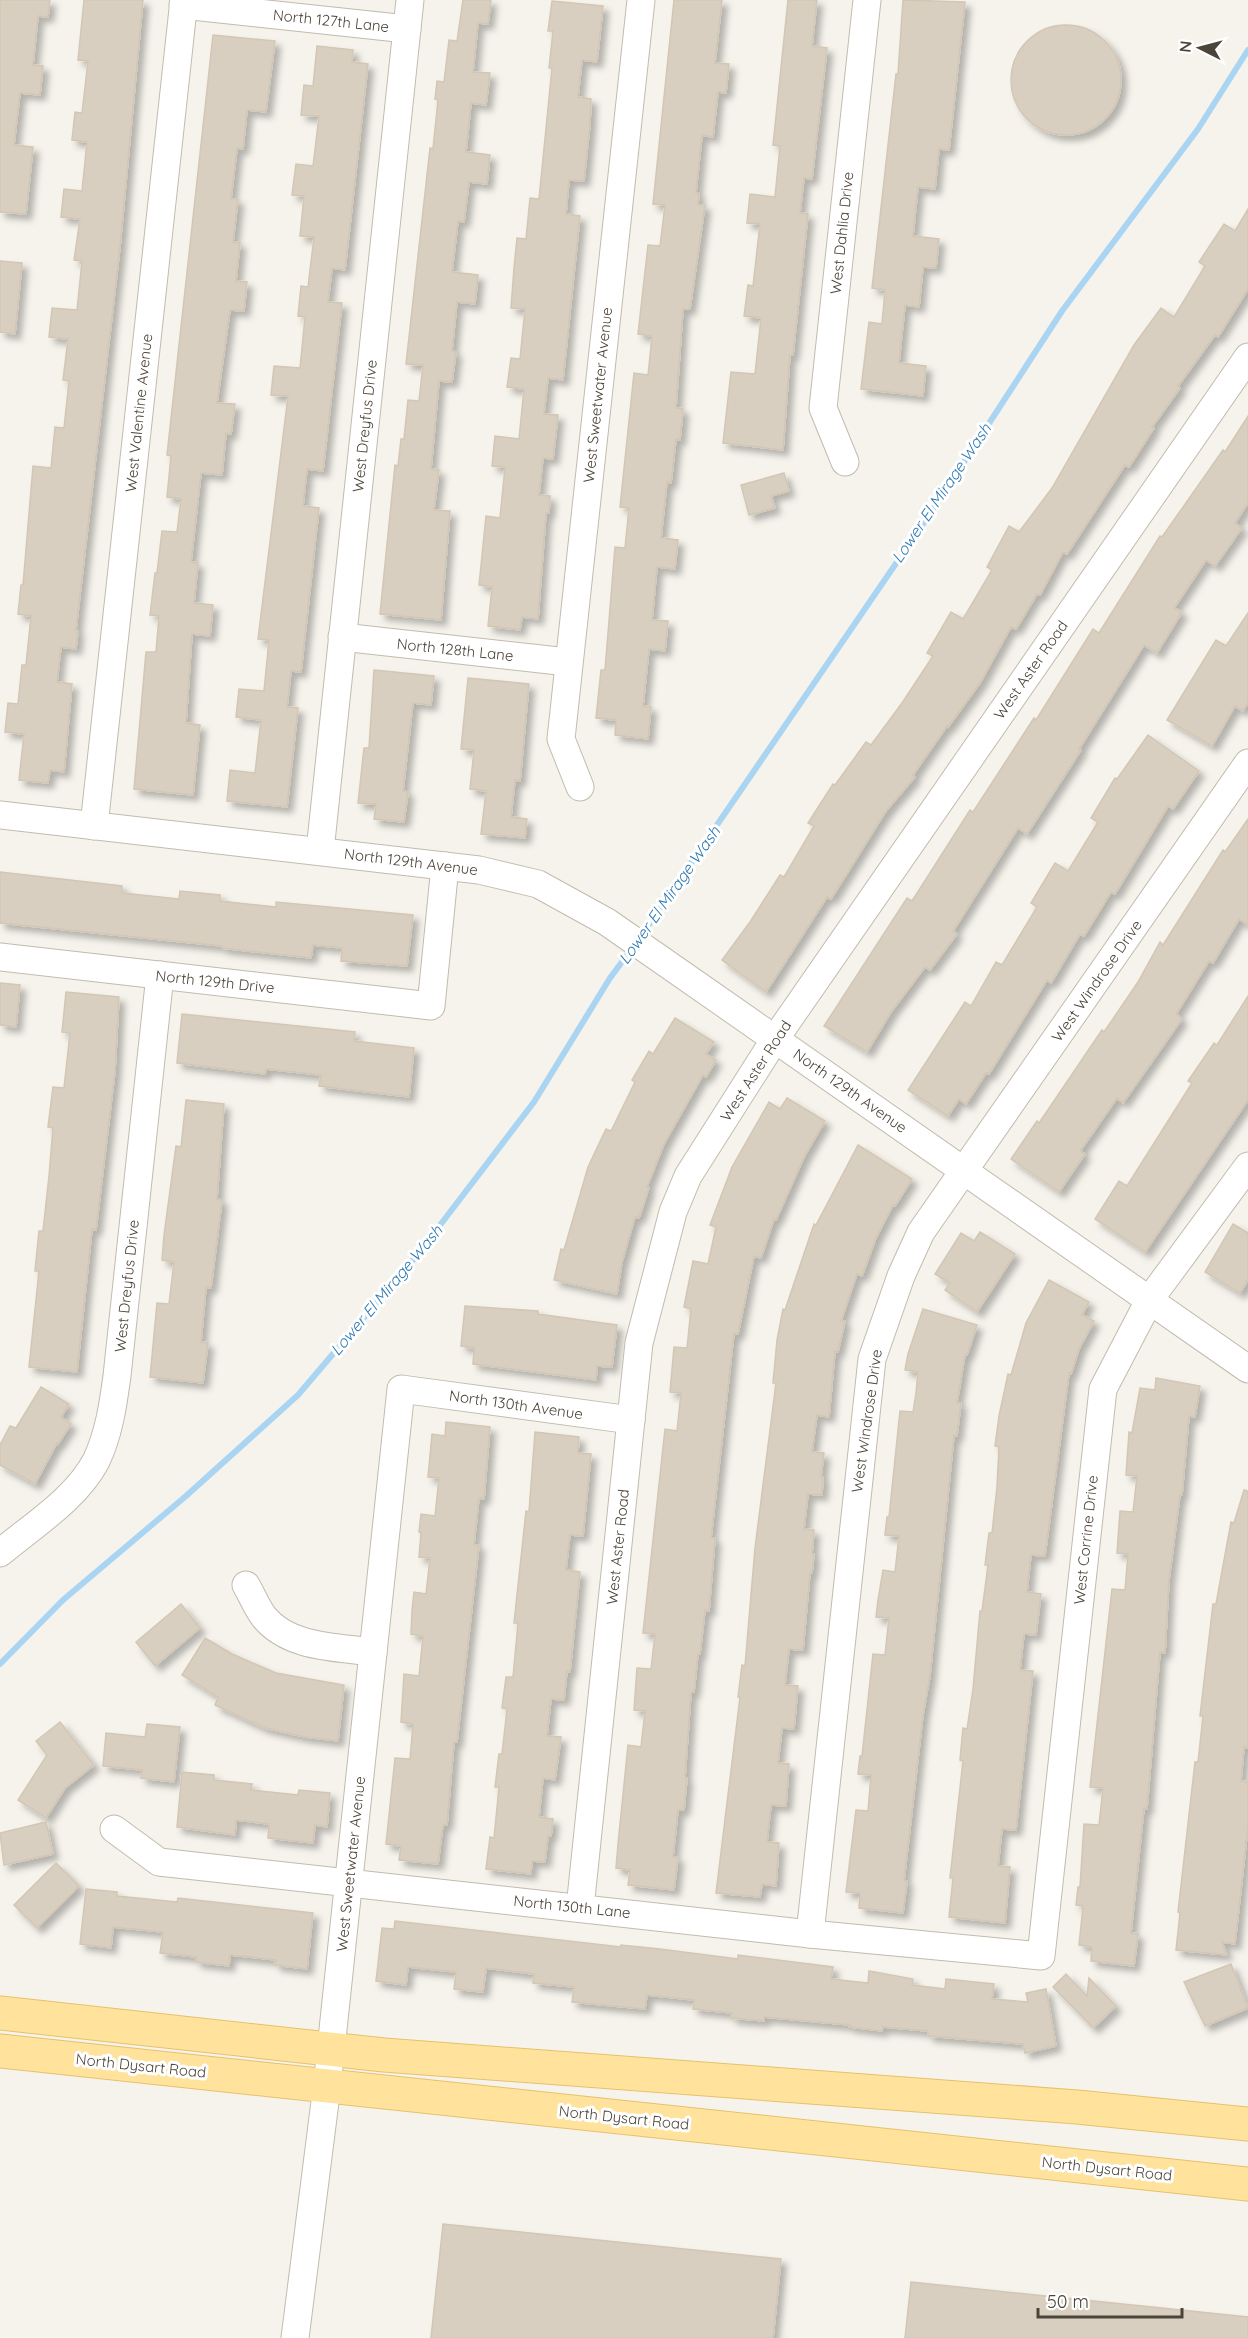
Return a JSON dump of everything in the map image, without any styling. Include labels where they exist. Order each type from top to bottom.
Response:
[{"type":"main road","points":[[0,2013],[330,2049],[512,2066],[1077,2107],[1248,2124]]},
{"type":"main road","name":"North Dysart Road","points":[[0,2052],[1248,2184]]},
{"type":"street","name":"West Dreyfus Drive","points":[[320,851],[410,0]]},
{"type":"street","name":"West Sweetwater Avenue","points":[[580,787],[561,739],[641,0]]},
{"type":"street","name":"West Dahlia Drive","points":[[845,462],[822,408],[867,0]]},
{"type":"street","name":"North 127th Lane","points":[[183,3],[407,28]]},
{"type":"street","name":"West Valentine Avenue","points":[[94,826],[183,3]]},
{"type":"street","name":"West Aster Road","points":[[580,1908],[639,1344],[673,1212],[688,1176],[775,1039],[1248,357]]},
{"type":"street","name":"North 128th Lane","points":[[342,637],[568,662]]},
{"type":"street","name":"West Windrose Drive","points":[[810,1934],[872,1359],[901,1276],[921,1232],[966,1171],[1248,763]]},
{"type":"street","name":"North 129th Avenue","points":[[0,815],[479,870],[538,884],[607,922],[1248,1369]]},
{"type":"street","name":"North 129th Drive","points":[[0,957],[431,1006],[445,866]]},
{"type":"street","name":"West Dreyfus Drive","points":[[0,1553],[81,1483],[95,1461],[105,1435],[117,1376],[160,975]]},
{"type":"street","name":"West Corrine Drive","points":[[1041,1956],[1103,1389],[1150,1299],[1246,1174]]},
{"type":"street","name":"West Sweetwater Avenue","points":[[295,2338],[327,2086],[400,1389]]},
{"type":"street","name":"North 130th Avenue","points":[[400,1389],[631,1420]]},
{"type":"street","points":[[246,1585],[264,1618],[285,1634],[315,1644],[373,1652]]},
{"type":"street","name":"North 130th Lane","points":[[114,1828],[159,1862],[810,1934],[1041,1956]]},
{"type":"building","points":[[0,0],[50,0],[48,17],[38,16],[33,65],[43,66],[40,95],[20,93],[14,145],[33,147],[26,214],[0,212]]},
{"type":"building","points":[[84,0],[143,0],[120,247],[76,630],[78,631],[76,649],[61,647],[57,682],[72,684],[64,772],[50,770],[48,783],[19,780],[24,734],[5,732],[8,703],[18,704],[22,665],[26,665],[31,616],[18,614],[21,585],[23,585],[33,466],[51,468],[55,427],[64,428],[69,381],[63,380],[68,339],[49,337],[52,308],[77,310],[82,261],[74,260],[80,219],[61,217],[64,189],[82,191],[87,142],[72,140],[75,112],[82,113],[88,61],[78,60]]},
{"type":"building","points":[[463,0],[491,0],[488,24],[478,23],[473,72],[490,73],[486,105],[471,103],[466,152],[490,155],[487,184],[469,182],[464,222],[458,221],[452,272],[478,275],[475,304],[457,302],[452,351],[456,352],[452,382],[439,381],[431,469],[439,470],[434,510],[450,511],[441,620],[380,614],[395,465],[398,466],[401,439],[404,439],[408,400],[419,401],[423,365],[406,364],[430,148],[433,149],[438,100],[435,99],[437,81],[444,82],[449,40],[457,41]]},
{"type":"building","points":[[674,0],[722,0],[715,63],[729,64],[726,93],[718,92],[713,137],[702,135],[696,193],[699,193],[698,205],[705,205],[690,309],[683,309],[676,408],[683,409],[680,440],[676,439],[671,483],[667,482],[661,538],[678,540],[675,569],[657,567],[652,620],[668,621],[665,651],[649,649],[643,706],[651,707],[648,739],[615,735],[616,720],[596,718],[601,670],[605,670],[615,547],[625,548],[629,508],[620,507],[634,373],[648,375],[652,336],[638,334],[648,245],[660,246],[665,205],[653,204]]},
{"type":"building","points":[[788,0],[817,0],[812,46],[827,48],[812,179],[804,178],[800,213],[808,214],[793,355],[790,355],[783,450],[723,443],[731,372],[755,374],[761,318],[744,316],[748,285],[753,286],[760,224],[747,223],[750,194],[775,197],[780,146],[773,145]]},
{"type":"building","points":[[903,0],[965,2],[949,150],[939,149],[935,189],[918,187],[913,236],[939,239],[936,268],[923,267],[919,307],[905,305],[899,363],[926,366],[923,396],[861,389],[869,322],[882,324],[885,290],[872,288],[896,74],[898,74]]},
{"type":"building","points":[[552,1],[603,6],[597,62],[582,60],[578,97],[591,99],[584,181],[569,180],[566,214],[580,216],[563,380],[548,378],[544,414],[558,415],[553,459],[543,458],[539,495],[550,496],[549,513],[546,513],[538,619],[522,617],[520,630],[488,626],[492,587],[479,585],[486,516],[500,518],[505,467],[492,466],[495,436],[519,439],[524,389],[507,387],[511,358],[520,359],[525,309],[511,308],[514,268],[517,238],[526,239],[530,198],[539,199],[552,68],[549,68],[553,31],[548,31]]},
{"type":"building","points":[[1066,25],[1087,29],[1105,41],[1117,59],[1121,80],[1117,101],[1105,119],[1087,131],[1066,135],[1045,131],[1027,119],[1015,101],[1011,80],[1015,59],[1027,41],[1045,29]]},
{"type":"building","points":[[213,35],[275,41],[266,112],[247,110],[243,149],[237,148],[231,199],[238,199],[233,242],[240,243],[236,281],[247,282],[244,311],[230,310],[217,403],[235,404],[231,434],[226,433],[222,475],[201,473],[191,562],[198,563],[194,603],[213,605],[210,636],[192,634],[186,723],[200,725],[193,795],[134,789],[146,652],[156,652],[159,616],[150,615],[155,573],[157,573],[162,531],[177,532],[181,499],[167,497],[171,456],[167,455]]},
{"type":"building","points":[[317,46],[353,50],[352,62],[368,64],[345,270],[332,268],[328,302],[342,303],[323,471],[307,469],[303,506],[319,508],[301,672],[291,671],[287,707],[298,708],[287,807],[227,801],[230,770],[255,773],[261,720],[236,717],[239,689],[264,691],[269,640],[258,639],[288,396],[271,395],[274,366],[300,368],[305,317],[298,316],[301,286],[308,287],[314,237],[300,236],[304,196],[292,195],[296,164],[313,166],[319,116],[301,115],[304,85],[313,86]]},
{"type":"building","points":[[1248,209],[1248,289],[1218,337],[1215,335],[1178,386],[1180,388],[1152,427],[1154,428],[1129,467],[1125,465],[1067,554],[1063,552],[1040,595],[1037,594],[1016,629],[1011,627],[980,683],[913,775],[915,777],[886,811],[831,899],[827,897],[766,992],[722,960],[780,875],[784,877],[814,826],[808,823],[833,784],[835,785],[866,742],[871,745],[933,656],[927,653],[951,612],[963,619],[992,570],[987,567],[1009,526],[1019,532],[1052,488],[1134,345],[1161,308],[1174,317],[1205,266],[1199,262],[1224,224],[1235,231]]},
{"type":"building","points":[[0,261],[22,263],[15,334],[0,332]]},
{"type":"building","points":[[1248,416],[1248,503],[1235,523],[1242,528],[1215,566],[1206,560],[1174,608],[1182,612],[1157,653],[1144,645],[1027,834],[1018,828],[953,931],[957,934],[930,970],[925,967],[891,1012],[867,1052],[824,1026],[907,898],[912,901],[970,810],[973,812],[1034,718],[1036,720],[1093,629],[1099,633],[1160,536],[1162,537],[1223,450],[1225,452]]},
{"type":"building","points":[[784,473],[789,491],[771,496],[775,508],[749,515],[741,485]]},
{"type":"building","points":[[1248,613],[1248,703],[1243,711],[1235,706],[1212,746],[1167,720],[1216,640],[1226,646]]},
{"type":"building","points":[[374,670],[434,676],[431,705],[413,703],[403,791],[408,792],[404,822],[374,819],[376,804],[358,803],[364,748],[369,748]]},
{"type":"building","points":[[468,678],[529,684],[520,781],[515,780],[511,817],[527,819],[525,838],[481,834],[486,791],[470,789],[474,750],[461,749]]},
{"type":"building","points":[[1148,735],[1199,771],[1173,809],[1168,806],[1115,894],[1111,892],[1084,936],[1080,934],[1051,983],[1047,980],[989,1074],[986,1073],[966,1104],[959,1099],[948,1116],[908,1090],[965,1002],[971,1006],[996,962],[1002,965],[1037,907],[1031,903],[1055,863],[1068,871],[1098,822],[1091,818],[1115,778],[1117,779]]},
{"type":"building","points":[[1248,819],[1248,925],[1239,919],[1213,963],[1209,961],[1176,1014],[1182,1019],[1123,1103],[1117,1098],[1080,1151],[1085,1154],[1059,1192],[1011,1159],[1037,1121],[1039,1123],[1102,1030],[1104,1032],[1138,982],[1160,942],[1163,945],[1223,850],[1225,852]]},
{"type":"building","points":[[0,872],[122,886],[122,893],[179,899],[180,891],[220,895],[220,901],[276,907],[276,902],[413,915],[407,966],[341,961],[342,948],[313,945],[311,958],[222,948],[222,946],[0,923]]},
{"type":"building","points":[[0,983],[20,985],[16,1027],[0,1025]]},
{"type":"building","points":[[66,992],[119,997],[115,1071],[96,1230],[92,1229],[77,1372],[29,1367],[39,1271],[35,1271],[39,1231],[43,1231],[53,1128],[48,1127],[53,1087],[64,1088],[70,1033],[62,1032]]},
{"type":"building","points":[[1248,996],[1248,1100],[1145,1252],[1095,1219],[1119,1181],[1127,1186],[1192,1083],[1188,1081],[1214,1043],[1217,1045]]},
{"type":"building","points":[[182,1014],[355,1032],[354,1041],[414,1048],[409,1097],[319,1086],[321,1075],[266,1069],[265,1074],[177,1063]]},
{"type":"building","points":[[675,1018],[714,1042],[706,1054],[716,1060],[706,1077],[703,1075],[664,1144],[647,1187],[649,1188],[639,1218],[635,1217],[622,1262],[617,1294],[554,1280],[561,1249],[564,1250],[588,1167],[606,1129],[611,1131],[635,1082],[632,1080],[649,1051],[653,1054]]},
{"type":"building","points":[[787,1098],[825,1121],[805,1155],[776,1220],[774,1219],[761,1258],[754,1256],[738,1334],[734,1333],[711,1538],[715,1538],[709,1611],[705,1610],[694,1692],[691,1692],[684,1810],[678,1810],[673,1857],[678,1857],[674,1890],[628,1885],[630,1870],[616,1868],[618,1844],[628,1745],[641,1747],[645,1711],[634,1710],[637,1668],[651,1669],[655,1634],[643,1633],[665,1429],[677,1431],[681,1393],[670,1392],[674,1347],[687,1348],[691,1309],[684,1307],[693,1261],[708,1264],[716,1227],[710,1225],[732,1167],[769,1102],[780,1109]]},
{"type":"building","points":[[186,1100],[224,1104],[217,1199],[222,1200],[211,1288],[206,1287],[201,1342],[208,1343],[203,1383],[150,1377],[157,1303],[169,1304],[174,1262],[162,1260],[164,1235],[176,1146],[181,1147]]},
{"type":"building","points":[[858,1145],[912,1179],[895,1206],[893,1205],[876,1238],[862,1276],[857,1274],[841,1321],[845,1321],[838,1352],[835,1351],[829,1417],[817,1415],[812,1452],[824,1453],[821,1477],[823,1477],[822,1495],[808,1494],[804,1529],[814,1530],[812,1573],[810,1573],[803,1650],[789,1649],[785,1685],[798,1686],[794,1729],[782,1728],[778,1763],[789,1764],[786,1806],[771,1805],[767,1842],[779,1843],[776,1886],[762,1884],[760,1897],[716,1893],[742,1665],[745,1666],[755,1548],[776,1383],[773,1383],[777,1340],[783,1309],[785,1310],[814,1224],[816,1225]]},
{"type":"building","points":[[1233,1224],[1248,1233],[1248,1280],[1240,1293],[1205,1272]]},
{"type":"building","points":[[980,1232],[1015,1254],[977,1312],[945,1290],[950,1283],[935,1274],[961,1233],[974,1241]]},
{"type":"building","points":[[1049,1280],[1089,1302],[1082,1315],[1094,1321],[1079,1349],[1071,1374],[1069,1373],[1045,1556],[1031,1555],[1027,1592],[1041,1594],[1036,1635],[1024,1634],[1020,1670],[1033,1671],[1016,1830],[1002,1829],[998,1866],[1010,1867],[1005,1923],[949,1917],[953,1878],[950,1878],[963,1761],[960,1760],[963,1728],[967,1729],[973,1689],[980,1611],[982,1611],[988,1565],[985,1565],[989,1533],[992,1533],[997,1487],[999,1447],[995,1446],[999,1416],[1008,1374],[1011,1375],[1026,1323]]},
{"type":"building","points":[[465,1306],[538,1311],[538,1314],[617,1325],[612,1367],[597,1366],[596,1380],[473,1364],[474,1348],[461,1346]]},
{"type":"building","points":[[923,1309],[977,1325],[967,1355],[965,1355],[957,1403],[961,1403],[957,1436],[954,1435],[930,1676],[923,1715],[904,1881],[907,1881],[903,1913],[859,1908],[860,1893],[846,1892],[856,1810],[868,1811],[871,1775],[858,1774],[873,1654],[885,1655],[889,1618],[876,1617],[878,1600],[883,1570],[895,1572],[899,1536],[885,1535],[887,1517],[889,1517],[900,1411],[913,1412],[916,1393],[918,1372],[905,1370]]},
{"type":"building","points":[[1156,1378],[1200,1386],[1195,1417],[1189,1416],[1182,1495],[1180,1495],[1169,1580],[1165,1653],[1160,1652],[1147,1809],[1144,1808],[1131,1933],[1138,1934],[1134,1966],[1091,1961],[1092,1947],[1079,1945],[1083,1906],[1076,1905],[1078,1887],[1080,1887],[1084,1824],[1099,1825],[1103,1788],[1090,1787],[1112,1589],[1125,1590],[1128,1554],[1117,1553],[1120,1511],[1133,1512],[1137,1476],[1126,1475],[1129,1432],[1132,1433],[1140,1388],[1155,1390]]},
{"type":"building","points":[[41,1387],[69,1404],[61,1417],[71,1424],[57,1443],[35,1484],[0,1465],[0,1445],[10,1426],[16,1428]]},
{"type":"building","points":[[446,1422],[490,1427],[484,1499],[479,1498],[474,1545],[479,1545],[457,1742],[454,1742],[447,1825],[443,1824],[438,1864],[399,1860],[401,1846],[386,1844],[395,1758],[410,1759],[413,1724],[401,1722],[404,1674],[419,1676],[423,1636],[411,1634],[412,1611],[414,1592],[426,1594],[430,1558],[419,1557],[421,1514],[435,1516],[439,1478],[428,1477],[432,1434],[445,1436]]},
{"type":"building","points":[[535,1432],[579,1437],[578,1453],[591,1454],[583,1536],[570,1535],[566,1570],[580,1572],[570,1672],[567,1671],[564,1700],[551,1699],[547,1736],[561,1737],[555,1780],[543,1778],[539,1817],[553,1819],[551,1836],[548,1836],[545,1862],[532,1861],[531,1874],[486,1869],[490,1837],[494,1838],[499,1787],[495,1787],[499,1754],[502,1754],[507,1709],[502,1708],[506,1677],[513,1677],[518,1623],[514,1623],[526,1511],[529,1512]]},
{"type":"building","points":[[1244,1490],[1248,1491],[1248,1748],[1244,1747],[1241,1781],[1248,1782],[1248,1826],[1235,1944],[1222,1942],[1227,1955],[1176,1950],[1180,1913],[1178,1912],[1195,1762],[1198,1762],[1203,1716],[1200,1716],[1213,1604],[1216,1604],[1231,1522],[1234,1523]]},
{"type":"building","points":[[181,1604],[200,1628],[155,1666],[136,1642]]},
{"type":"building","points":[[205,1638],[232,1654],[276,1673],[344,1685],[338,1741],[305,1737],[265,1728],[215,1705],[218,1697],[182,1675]]},
{"type":"building","points":[[60,1722],[94,1765],[65,1788],[46,1818],[18,1800],[47,1755],[36,1741]]},
{"type":"building","points":[[147,1724],[180,1727],[174,1782],[141,1778],[142,1770],[103,1766],[106,1733],[145,1737]]},
{"type":"building","points":[[182,1772],[214,1775],[214,1780],[252,1784],[251,1790],[298,1795],[299,1790],[330,1793],[327,1827],[315,1825],[313,1843],[268,1838],[269,1824],[236,1820],[235,1835],[177,1827]]},
{"type":"building","points":[[46,1822],[53,1854],[4,1865],[0,1833]]},
{"type":"building","points":[[56,1863],[79,1886],[37,1928],[14,1905]]},
{"type":"building","points":[[86,1889],[117,1892],[117,1896],[177,1902],[178,1898],[313,1913],[307,1969],[275,1965],[276,1960],[230,1955],[229,1966],[196,1962],[197,1957],[160,1953],[163,1932],[113,1927],[111,1948],[80,1944]]},
{"type":"building","points":[[395,1921],[621,1947],[621,1945],[738,1959],[738,1955],[833,1967],[831,1979],[868,1983],[869,1971],[913,1979],[912,1985],[945,1989],[946,1979],[994,1984],[992,1999],[1028,2002],[1026,1993],[1046,1989],[1056,2046],[1025,2053],[1023,2044],[928,2036],[928,2031],[883,2027],[882,2031],[849,2027],[850,2025],[764,2017],[764,2021],[731,2018],[732,2013],[693,2009],[694,2000],[647,1995],[645,2009],[572,2002],[574,1987],[533,1983],[534,1974],[486,1968],[483,1992],[454,1989],[456,1972],[408,1967],[406,1985],[376,1981],[382,1928],[394,1929]]},
{"type":"building","points":[[1231,1964],[1248,2008],[1205,2026],[1184,1982]]},
{"type":"building","points":[[1066,1974],[1087,1996],[1089,1978],[1116,2006],[1093,2028],[1053,1987]]},
{"type":"building","points":[[443,2224],[781,2259],[773,2338],[431,2338]]},
{"type":"building","points":[[911,2282],[1248,2317],[1248,2338],[905,2338]]},
{"type":"waterway","name":"Lower El Mirage Wash","points":[[641,936],[936,505],[1062,311],[1198,129],[1248,50]]},
{"type":"waterway","name":"Lower El Mirage Wash","points":[[0,1664],[63,1600],[186,1496],[298,1395],[418,1254],[534,1102],[610,978],[633,947]]}]
